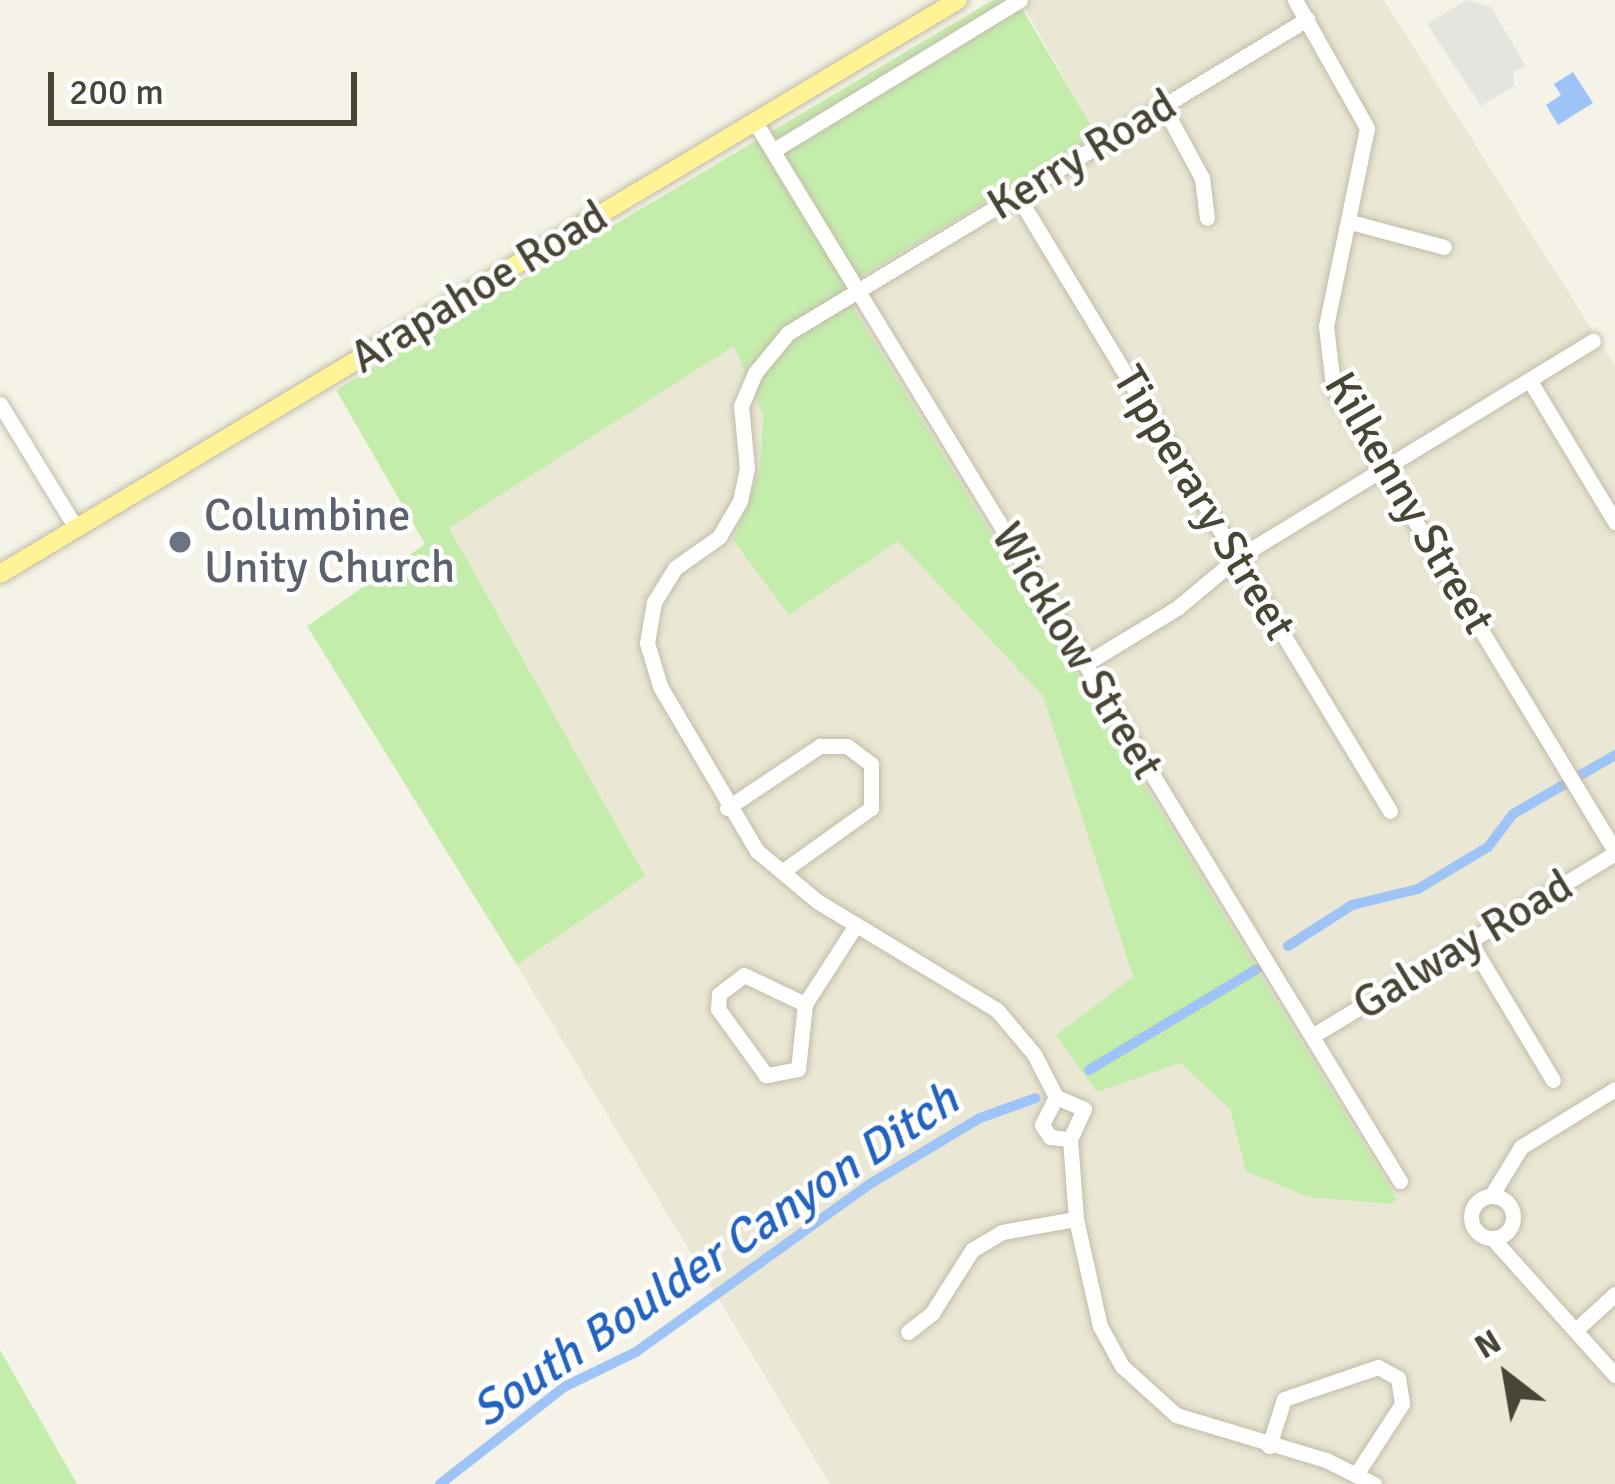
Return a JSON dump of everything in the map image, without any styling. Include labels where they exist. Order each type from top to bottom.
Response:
[{"type":"main road","name":"Arapahoe Road","points":[[0,574],[958,0]]},
{"type":"street","points":[[774,150],[1020,0]]},
{"type":"street","name":"Kilkenny Street","points":[[1295,0],[1366,128],[1326,326],[1326,365],[1383,470],[1615,852]]},
{"type":"street","name":"Kerry Road","points":[[1056,1097],[1004,1017],[856,925],[757,850],[727,808],[660,686],[646,643],[654,602],[675,568],[719,537],[740,501],[747,469],[741,406],[755,374],[788,333],[1307,19]]},
{"type":"street","points":[[1163,106],[1202,178],[1207,218]]},
{"type":"street","name":"Wicklow Street","points":[[755,122],[1400,1180]]},
{"type":"street","name":"Tipperary Street","points":[[1017,195],[1390,811]]},
{"type":"street","points":[[1350,222],[1444,247]]},
{"type":"street","points":[[1085,664],[1177,608],[1237,558],[1593,341]]},
{"type":"street","points":[[1530,381],[1615,522]]},
{"type":"street","points":[[0,404],[76,528]]},
{"type":"street","points":[[727,808],[820,746],[860,752],[876,778],[871,808],[784,871]]},
{"type":"street","name":"Galway Road","points":[[1312,1036],[1615,852]]},
{"type":"street","points":[[805,1004],[744,975],[717,1001],[766,1075],[802,1064],[805,1004],[856,925]]},
{"type":"street","points":[[1470,942],[1553,1080]]},
{"type":"street","points":[[1615,1089],[1521,1147],[1491,1196],[1470,1217],[1478,1234],[1493,1239],[1579,1327],[1615,1375]]},
{"type":"street","points":[[1070,1139],[1050,1137],[1042,1125],[1056,1097],[1084,1109],[1070,1139],[1076,1219],[1100,1326],[1139,1386],[1176,1415],[1357,1473],[1374,1484]]},
{"type":"street","points":[[1491,1196],[1506,1201],[1513,1216],[1493,1239]]},
{"type":"street","points":[[908,1332],[932,1313],[972,1250],[1002,1232],[1076,1219]]},
{"type":"street","points":[[1579,1327],[1615,1294]]},
{"type":"street","points":[[1269,1446],[1284,1399],[1378,1367],[1398,1378],[1402,1404],[1357,1473]]},
{"type":"shaded area","points":[[1020,0],[1384,0],[1615,366],[1615,1484],[830,1484],[517,965],[645,876],[449,528],[734,346],[763,415],[760,469],[733,540],[789,614],[898,541],[1043,696],[1133,978],[1056,1035],[1097,1091],[1180,1063],[1230,1109],[1247,1171],[1397,1199],[841,288],[1097,137]]},
{"type":"shaded area","points":[[1466,0],[1491,7],[1526,66],[1513,72],[1514,86],[1481,106],[1427,24]]},
{"type":"green space","points":[[993,0],[1017,0],[1097,136],[841,288],[1397,1199],[1391,1204],[1308,1197],[1246,1171],[1230,1109],[1180,1063],[1097,1092],[1056,1035],[1133,977],[1043,696],[898,541],[789,615],[733,540],[760,469],[763,415],[734,346],[449,528],[645,876],[517,965],[307,626],[425,544],[336,390]]},
{"type":"green space","points":[[0,1350],[77,1484],[0,1484]]},
{"type":"water","points":[[1573,72],[1593,103],[1558,125],[1546,105],[1561,95],[1554,84]]},
{"type":"waterway","name":"South Boulder Canyon Ditch","points":[[1288,946],[1352,905],[1418,889],[1488,847],[1513,814],[1615,755]]},
{"type":"waterway","name":"South Boulder Canyon Ditch","points":[[1089,1070],[1257,969]]},
{"type":"waterway","name":"South Boulder Canyon Ditch","points":[[440,1484],[564,1387],[636,1352],[870,1184],[980,1118],[1036,1098]]},
{"type":"place","name":"Columbine Unity Church","points":[[180,542]]}]
